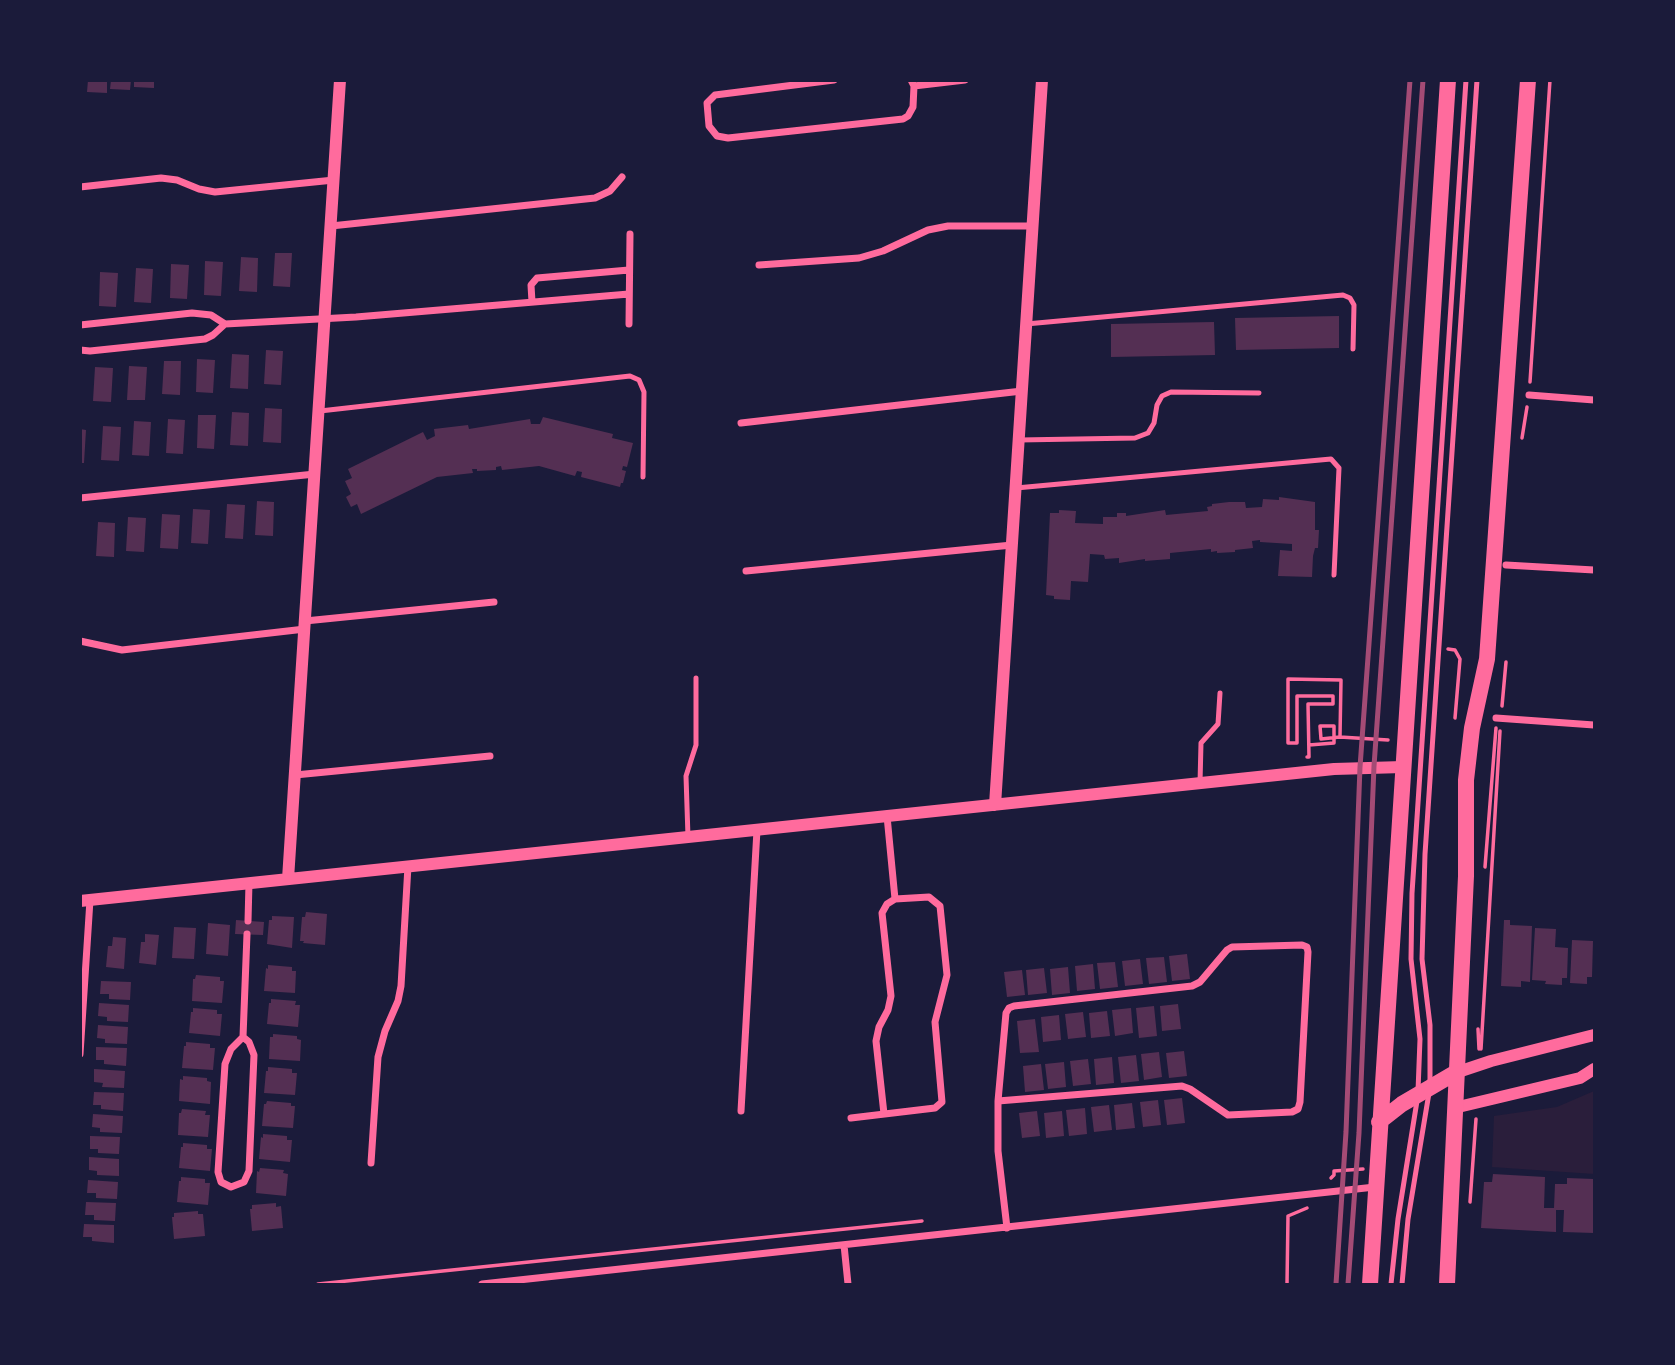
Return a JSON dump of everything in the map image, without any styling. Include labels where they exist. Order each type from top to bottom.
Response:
[{"type":"highway","points":[[1370,1284],[1448,80]]},
{"type":"highway","points":[[1447,1284],[1466,876],[1467,772],[1472,728],[1487,659],[1528,80]]},
{"type":"highway","points":[[1380,1122],[1424,1090],[1455,1073]]},
{"type":"street","points":[[288,879],[340,80]]},
{"type":"street","points":[[834,80],[715,94],[707,103],[709,126],[717,136],[728,138],[898,121],[911,112],[912,83],[965,80]]},
{"type":"street","points":[[995,805],[1042,80]]},
{"type":"street","points":[[331,226],[595,198],[610,191],[622,177]]},
{"type":"street","points":[[80,187],[161,178],[215,192],[334,180]]},
{"type":"street","points":[[759,265],[859,258],[883,251],[928,230],[948,226],[1033,226]]},
{"type":"street","points":[[629,324],[630,234]]},
{"type":"street","points":[[532,302],[531,285],[537,278],[629,270]]},
{"type":"street","points":[[80,326],[192,313],[211,315],[225,324],[629,294]]},
{"type":"street","points":[[80,350],[205,339],[225,324]]},
{"type":"street","points":[[741,423],[1022,391]]},
{"type":"street","points":[[1529,395],[1594,400]]},
{"type":"street","points":[[80,498],[315,474]]},
{"type":"street","points":[[746,571],[1012,545]]},
{"type":"street","points":[[1506,565],[1594,570]]},
{"type":"street","points":[[80,641],[122,650],[494,602]]},
{"type":"street","points":[[1496,718],[1594,725]]},
{"type":"street","points":[[295,775],[490,756]]},
{"type":"street","points":[[80,1054],[85,900],[1360,766],[1403,767]]},
{"type":"street","points":[[887,816],[895,899]]},
{"type":"street","points":[[741,1111],[757,830]]},
{"type":"street","points":[[371,1163],[378,1057],[401,986],[408,866]]},
{"type":"street","points":[[248,921],[249,883]]},
{"type":"street","points":[[851,1118],[935,1108],[942,1102],[935,1023],[947,975],[940,906],[929,897],[895,899],[887,904],[882,913],[891,996],[876,1041],[884,1114]]},
{"type":"street","points":[[243,1037],[249,1042],[254,1055],[249,1171],[244,1182],[231,1187],[221,1182],[218,1172],[225,1064],[231,1049],[243,1037],[247,934]]},
{"type":"street","points":[[998,1101],[1182,1086],[1190,1088],[1228,1115],[1298,1110],[1307,947],[1240,946],[1227,950],[1200,982],[1192,986],[1009,1008],[1006,1013],[998,1101],[998,1151],[1007,1228]]},
{"type":"street","points":[[1455,1073],[1490,1061],[1594,1035]]},
{"type":"street","points":[[1454,1108],[1580,1078],[1594,1069]]},
{"type":"street","points":[[481,1284],[1375,1187]]},
{"type":"street","points":[[844,1245],[848,1284]]},
{"type":"lane","points":[[1391,1284],[1398,1219],[1424,1090],[1411,959],[1412,893],[1466,80]]},
{"type":"lane","points":[[1402,1284],[1430,1025],[1423,978],[1421,932],[1477,80]]},
{"type":"lane","points":[[1026,324],[1343,295],[1350,298],[1354,305],[1353,349]]},
{"type":"lane","points":[[319,411],[631,376],[639,380],[644,387],[643,477]]},
{"type":"lane","points":[[1019,440],[1135,438],[1148,433],[1162,396],[1171,392],[1259,393]]},
{"type":"lane","points":[[1016,488],[1331,458],[1339,468],[1334,575]]},
{"type":"lane","points":[[688,837],[687,770],[695,750],[696,678]]},
{"type":"lane","points":[[1200,783],[1201,743],[1205,736],[1217,729],[1220,693]]},
{"type":"path","points":[[1439,649],[1455,650],[1460,659],[1457,695]]},
{"type":"path","points":[[1288,774],[1288,760],[1309,757],[1308,704],[1333,704],[1333,696],[1297,696],[1297,743],[1288,743],[1289,679],[1341,680],[1340,737],[1331,738],[1321,739],[1320,726],[1334,726],[1334,734],[1334,743],[1309,745]]},
{"type":"path","points":[[1470,1205],[1477,1102]]},
{"type":"path","points":[[1287,1284],[1289,1216]]},
{"type":"path","points":[[318,1284],[930,1221]]},
{"type":"shaded area","points":[[1594,1091],[1594,1174],[1492,1167],[1494,1116],[1557,1107]]},
{"type":"building","points":[[88,80],[107,80],[107,93],[87,92]]},
{"type":"building","points":[[111,80],[131,80],[130,90],[110,89]]},
{"type":"building","points":[[134,80],[154,80],[154,88],[134,87]]},
{"type":"building","points":[[275,253],[292,253],[290,287],[273,286]]},
{"type":"building","points":[[241,257],[258,258],[257,292],[239,291]]},
{"type":"building","points":[[205,261],[223,262],[221,296],[204,295]]},
{"type":"building","points":[[171,264],[189,265],[187,299],[170,298]]},
{"type":"building","points":[[136,268],[153,269],[151,303],[134,302]]},
{"type":"building","points":[[100,272],[118,273],[116,307],[99,306]]},
{"type":"building","points":[[1339,316],[1339,348],[1236,350],[1235,318]]},
{"type":"building","points":[[1214,322],[1215,355],[1111,357],[1111,324]]},
{"type":"building","points":[[266,350],[283,351],[281,385],[264,384]]},
{"type":"building","points":[[232,354],[249,355],[248,389],[230,388]]},
{"type":"building","points":[[197,359],[215,360],[213,393],[196,392]]},
{"type":"building","points":[[164,361],[181,361],[180,395],[162,394]]},
{"type":"building","points":[[129,366],[147,367],[145,400],[127,400]]},
{"type":"building","points":[[95,367],[113,368],[111,402],[93,401]]},
{"type":"building","points":[[265,408],[282,409],[281,443],[263,442]]},
{"type":"building","points":[[232,412],[249,413],[248,446],[230,445]]},
{"type":"building","points":[[198,415],[216,415],[214,449],[197,448]]},
{"type":"building","points":[[543,417],[613,434],[612,438],[633,443],[627,467],[623,466],[622,470],[626,471],[620,487],[581,477],[582,472],[577,471],[575,476],[539,466],[502,470],[501,466],[496,467],[496,470],[472,469],[473,473],[437,477],[361,514],[357,504],[351,507],[346,497],[351,494],[345,481],[352,478],[348,469],[423,432],[427,440],[435,436],[434,429],[468,425],[469,429],[530,419],[531,424],[540,424]]},
{"type":"building","points":[[168,419],[185,420],[183,454],[166,453]]},
{"type":"building","points":[[134,421],[151,422],[149,456],[132,455]]},
{"type":"building","points":[[103,426],[121,427],[119,461],[101,460]]},
{"type":"building","points":[[80,429],[86,430],[84,463],[80,463]]},
{"type":"building","points":[[1279,497],[1315,502],[1315,530],[1319,530],[1318,548],[1315,548],[1313,556],[1312,577],[1278,576],[1280,550],[1292,551],[1292,544],[1260,540],[1252,541],[1253,548],[1235,552],[1217,553],[1211,552],[1211,549],[1170,553],[1170,559],[1119,563],[1119,558],[1105,559],[1104,555],[1090,554],[1088,582],[1071,581],[1070,600],[1054,599],[1054,596],[1046,595],[1050,513],[1059,513],[1059,510],[1076,511],[1075,523],[1103,524],[1103,517],[1117,517],[1117,513],[1126,513],[1126,516],[1165,510],[1166,515],[1208,511],[1207,507],[1212,504],[1229,502],[1245,502],[1246,508],[1262,507],[1263,499],[1279,500]]},
{"type":"building","points":[[257,501],[274,502],[273,536],[255,535]]},
{"type":"building","points":[[227,504],[245,505],[243,539],[225,538]]},
{"type":"building","points":[[193,509],[210,510],[208,544],[191,543]]},
{"type":"building","points":[[162,514],[180,515],[178,549],[160,548]]},
{"type":"building","points":[[128,517],[146,518],[144,552],[126,551]]},
{"type":"building","points":[[98,522],[115,523],[114,557],[96,556]]},
{"type":"building","points":[[306,912],[327,914],[325,945],[300,941],[302,917],[305,917]]},
{"type":"building","points":[[272,916],[294,917],[292,948],[267,944],[269,920],[272,920]]},
{"type":"building","points":[[236,920],[264,922],[263,935],[235,934]]},
{"type":"building","points":[[1504,920],[1510,920],[1510,925],[1532,926],[1530,982],[1521,981],[1521,987],[1501,986]]},
{"type":"building","points":[[208,923],[230,925],[228,956],[206,954]]},
{"type":"building","points":[[174,927],[196,928],[194,959],[172,958]]},
{"type":"building","points":[[1535,928],[1556,929],[1555,947],[1568,948],[1567,978],[1562,978],[1562,985],[1532,980]]},
{"type":"building","points":[[145,934],[159,935],[156,965],[139,963],[141,942],[145,942]]},
{"type":"building","points":[[113,937],[126,938],[124,969],[106,967],[108,946],[112,946]]},
{"type":"building","points":[[1572,940],[1593,941],[1592,977],[1587,977],[1587,984],[1570,983]]},
{"type":"building","points":[[1187,954],[1190,979],[1172,981],[1169,956]]},
{"type":"building","points":[[1164,957],[1167,982],[1149,984],[1146,958]]},
{"type":"building","points":[[1140,959],[1143,984],[1125,986],[1122,961]]},
{"type":"building","points":[[1115,962],[1118,987],[1100,989],[1097,963]]},
{"type":"building","points":[[1093,964],[1095,989],[1077,991],[1075,966]]},
{"type":"building","points":[[268,965],[292,967],[292,971],[296,971],[295,993],[264,991]]},
{"type":"building","points":[[1068,967],[1070,993],[1052,995],[1050,969]]},
{"type":"building","points":[[1044,968],[1047,993],[1028,995],[1026,970]]},
{"type":"building","points":[[1022,970],[1025,995],[1007,997],[1004,972]]},
{"type":"building","points":[[196,975],[220,977],[220,981],[224,981],[222,1003],[192,1001],[193,979]]},
{"type":"building","points":[[101,981],[131,982],[130,1000],[109,999],[109,994],[100,994]]},
{"type":"building","points":[[271,999],[296,1001],[295,1005],[300,1005],[298,1027],[267,1024]]},
{"type":"building","points":[[99,1003],[129,1005],[128,1022],[107,1021],[107,1017],[98,1016]]},
{"type":"building","points":[[1178,1004],[1181,1029],[1162,1031],[1160,1006]]},
{"type":"building","points":[[1154,1006],[1157,1036],[1139,1038],[1136,1008]]},
{"type":"building","points":[[193,1008],[217,1010],[217,1014],[222,1014],[220,1036],[189,1033]]},
{"type":"building","points":[[1131,1008],[1133,1033],[1115,1036],[1112,1010]]},
{"type":"building","points":[[1107,1011],[1110,1036],[1091,1038],[1089,1013]]},
{"type":"building","points":[[1083,1012],[1086,1037],[1068,1039],[1065,1014]]},
{"type":"building","points":[[1059,1015],[1061,1040],[1043,1042],[1041,1017]]},
{"type":"building","points":[[1035,1019],[1039,1052],[1020,1053],[1017,1021]]},
{"type":"building","points":[[98,1025],[128,1027],[127,1044],[105,1043],[105,1039],[97,1038]]},
{"type":"building","points":[[273,1034],[297,1036],[297,1039],[301,1040],[300,1061],[269,1059],[270,1037],[273,1037]]},
{"type":"building","points":[[186,1042],[210,1044],[210,1048],[215,1048],[213,1070],[182,1068]]},
{"type":"building","points":[[96,1047],[127,1048],[126,1066],[104,1064],[104,1060],[96,1060]]},
{"type":"building","points":[[1184,1051],[1187,1076],[1169,1078],[1166,1053]]},
{"type":"building","points":[[1159,1052],[1162,1077],[1144,1080],[1141,1054]]},
{"type":"building","points":[[1136,1055],[1139,1081],[1121,1083],[1118,1057]]},
{"type":"building","points":[[1112,1057],[1114,1083],[1096,1085],[1094,1059]]},
{"type":"building","points":[[1088,1059],[1091,1084],[1073,1086],[1070,1061]]},
{"type":"building","points":[[1064,1062],[1066,1087],[1048,1089],[1045,1064]]},
{"type":"building","points":[[1041,1064],[1044,1090],[1025,1092],[1023,1066]]},
{"type":"building","points":[[268,1067],[292,1069],[292,1073],[297,1073],[295,1095],[264,1093]]},
{"type":"building","points":[[94,1069],[125,1071],[124,1088],[102,1087],[103,1083],[94,1082]]},
{"type":"building","points":[[183,1076],[207,1078],[207,1081],[211,1082],[210,1104],[179,1101],[180,1079],[183,1080]]},
{"type":"building","points":[[94,1092],[124,1093],[123,1111],[101,1109],[101,1105],[93,1105]]},
{"type":"building","points":[[1182,1098],[1185,1123],[1167,1125],[1164,1100]]},
{"type":"building","points":[[1158,1100],[1161,1125],[1143,1127],[1140,1102]]},
{"type":"building","points":[[267,1101],[291,1103],[291,1106],[295,1106],[293,1128],[262,1126],[264,1104]]},
{"type":"building","points":[[1132,1103],[1135,1128],[1116,1130],[1114,1105]]},
{"type":"building","points":[[1109,1105],[1112,1130],[1094,1132],[1091,1107]]},
{"type":"building","points":[[1085,1108],[1087,1134],[1069,1136],[1066,1110]]},
{"type":"building","points":[[182,1109],[206,1111],[205,1115],[210,1115],[208,1137],[178,1135],[179,1113]]},
{"type":"building","points":[[1037,1111],[1040,1136],[1022,1138],[1019,1113]]},
{"type":"building","points":[[1062,1111],[1064,1136],[1046,1138],[1044,1113]]},
{"type":"building","points":[[93,1114],[123,1116],[122,1133],[100,1132],[100,1128],[92,1127]]},
{"type":"building","points":[[263,1134],[287,1136],[287,1140],[292,1140],[290,1162],[259,1159]]},
{"type":"building","points":[[90,1136],[120,1137],[119,1154],[98,1153],[98,1149],[90,1149]]},
{"type":"building","points":[[183,1143],[207,1145],[207,1149],[212,1149],[210,1171],[179,1168]]},
{"type":"building","points":[[89,1157],[119,1159],[119,1176],[97,1175],[97,1171],[89,1170]]},
{"type":"building","points":[[260,1168],[284,1170],[283,1173],[288,1174],[286,1196],[256,1193],[257,1171],[259,1172]]},
{"type":"building","points":[[1493,1174],[1545,1177],[1544,1208],[1554,1208],[1555,1184],[1567,1184],[1567,1178],[1594,1179],[1594,1233],[1563,1232],[1564,1210],[1556,1210],[1556,1232],[1481,1228],[1484,1182],[1492,1182]]},
{"type":"building","points":[[181,1177],[205,1179],[205,1183],[210,1183],[208,1205],[177,1202]]},
{"type":"building","points":[[88,1180],[118,1182],[117,1199],[96,1198],[96,1193],[87,1193]]},
{"type":"building","points":[[86,1202],[116,1203],[115,1221],[94,1220],[94,1215],[85,1215]]},
{"type":"building","points":[[276,1203],[276,1207],[281,1206],[283,1228],[252,1231],[252,1205]]},
{"type":"building","points":[[198,1211],[198,1214],[203,1214],[205,1236],[174,1239],[174,1213]]},
{"type":"building","points":[[84,1224],[114,1225],[114,1243],[92,1241],[92,1237],[83,1237]]},
{"type":"railway","points":[[1336,1284],[1346,1132],[1360,767],[1410,80]]},
{"type":"railway","points":[[1348,1284],[1359,1133],[1374,766],[1423,80]]}]
